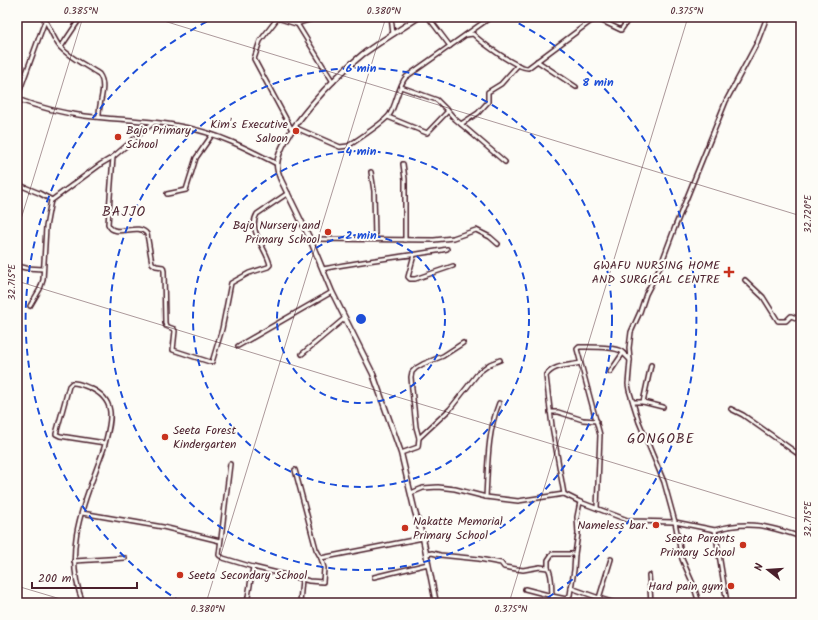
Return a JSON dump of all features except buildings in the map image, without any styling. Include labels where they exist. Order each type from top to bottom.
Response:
[{"type":"street","points":[[61,48],[81,17]]},
{"type":"street","points":[[293,17],[333,82]]},
{"type":"street","points":[[319,17],[296,24],[276,18],[260,41],[254,59],[293,128],[340,147],[345,147],[388,117],[406,77],[491,17]]},
{"type":"street","points":[[391,17],[394,34]]},
{"type":"street","points":[[419,17],[362,56],[333,82],[309,107],[293,128],[280,153],[277,164],[278,171],[310,239],[332,292],[373,374],[401,453],[415,512],[424,538],[436,603]]},
{"type":"street","points":[[428,17],[450,46]]},
{"type":"street","points":[[466,35],[473,34],[487,47],[518,65],[528,68],[591,21],[598,19],[621,30],[630,17]]},
{"type":"street","points":[[698,603],[693,584],[682,559],[675,522],[664,482],[632,402],[628,384],[630,360],[629,348],[631,332],[646,294],[660,267],[726,101],[757,43],[767,17]]},
{"type":"street","points":[[44,19],[61,48],[69,55],[99,74],[102,78],[104,84],[99,117]]},
{"type":"street","points":[[44,19],[17,99],[83,116],[153,123],[199,130],[277,164]]},
{"type":"street","points":[[537,61],[576,87]]},
{"type":"street","points":[[461,124],[478,113],[488,102],[488,92],[501,84],[518,65]]},
{"type":"street","points":[[401,87],[437,100],[461,124],[505,162]]},
{"type":"street","points":[[388,117],[427,133],[448,111]]},
{"type":"street","points":[[30,306],[40,289],[43,280],[46,227],[51,200],[113,157],[153,123]]},
{"type":"street","points":[[167,194],[186,190],[196,158],[212,135]]},
{"type":"street","points":[[113,157],[109,202],[109,227],[115,231],[141,229],[146,232],[152,263],[156,266],[162,267],[164,271],[165,323],[166,326],[174,329],[175,331],[173,350],[210,362],[213,359],[222,329],[231,283],[249,273],[270,265],[257,234],[254,223],[255,217],[257,214],[288,193]]},
{"type":"street","points":[[403,164],[405,240]]},
{"type":"street","points":[[370,172],[374,191],[375,239]]},
{"type":"street","points":[[17,194],[19,185],[39,193],[51,200]]},
{"type":"street","points":[[310,239],[446,239],[476,230],[490,237],[498,244]]},
{"type":"street","points":[[323,269],[366,261],[447,250]]},
{"type":"street","points":[[414,255],[408,277],[410,279],[415,279],[453,266]]},
{"type":"street","points":[[17,266],[43,269]]},
{"type":"street","points":[[745,280],[763,297],[778,321],[786,321],[791,316],[801,320]]},
{"type":"street","points":[[238,346],[332,292]]},
{"type":"street","points":[[302,354],[346,318]]},
{"type":"street","points":[[401,453],[417,448],[419,444],[412,389],[412,372],[423,364],[443,356],[463,343]]},
{"type":"street","points":[[597,508],[600,435],[587,380],[580,363],[578,350],[579,347],[615,349],[623,353],[630,360]]},
{"type":"street","points":[[610,372],[623,353]]},
{"type":"street","points":[[419,438],[450,409],[479,372],[490,364],[500,360]]},
{"type":"street","points":[[564,494],[550,412],[547,374],[566,364],[572,365],[580,363]]},
{"type":"street","points":[[643,402],[651,365]]},
{"type":"street","points":[[83,603],[77,581],[74,561],[76,534],[105,443],[111,414],[107,401],[97,392],[72,382],[69,386],[56,434],[60,436],[105,443]]},
{"type":"street","points":[[632,402],[643,402],[663,407]]},
{"type":"street","points":[[486,497],[490,431],[499,403]]},
{"type":"street","points":[[731,409],[743,415],[801,456]]},
{"type":"street","points":[[550,412],[562,413],[583,420],[597,420]]},
{"type":"street","points":[[230,464],[220,541],[219,554],[221,558],[284,576],[302,578],[309,581],[324,582],[324,568],[316,549],[295,470]]},
{"type":"street","points":[[411,492],[423,488],[438,487],[455,489],[486,497],[518,501],[564,494],[580,502],[630,521],[675,522],[715,530],[740,524],[754,524],[801,537]]},
{"type":"street","points":[[525,590],[566,599],[570,595],[578,534],[577,517],[580,502]]},
{"type":"street","points":[[82,513],[163,527],[220,541]]},
{"type":"street","points":[[715,530],[727,603]]},
{"type":"street","points":[[321,558],[424,538]]},
{"type":"street","points":[[427,554],[479,559],[501,563],[504,567],[523,570],[540,567],[548,568]]},
{"type":"street","points":[[552,603],[552,577],[548,568],[548,560],[552,554],[575,554]]},
{"type":"street","points":[[74,561],[125,558]]},
{"type":"street","points":[[599,598],[610,559]]},
{"type":"street","points":[[374,577],[428,564]]},
{"type":"street","points":[[247,603],[253,567]]},
{"type":"street","points":[[649,575],[651,603]]},
{"type":"street","points":[[300,603],[302,578]]},
{"type":"street","points":[[571,588],[615,603]]},
{"type":"place","name":"Kim's Executive Saloon","points":[[296,131]]},
{"type":"place","name":"Bajo Primary School","points":[[118,137]]},
{"type":"place","name":"Bajo Nursery and Primary School","points":[[328,232]]},
{"type":"place","name":"GWAFU NURSING HOME AND SURGICAL CENTRE","points":[[729,272]]},
{"type":"place","name":"Seeta Forest Kindergarten","points":[[165,437]]},
{"type":"place","name":"Nameless bar.","points":[[656,525]]},
{"type":"place","name":"Nakatte Memorial Primary School","points":[[405,528]]},
{"type":"place","name":"Seeta Parents Primary School","points":[[743,545]]},
{"type":"place","name":"Seeta Secondary School","points":[[180,575]]},
{"type":"place","name":"Hard pain gym","points":[[731,586]]},
{"type":"district","name":"BAJJO","points":[[124,212]]},
{"type":"district","name":"GONGOBE","points":[[661,439]]}]
